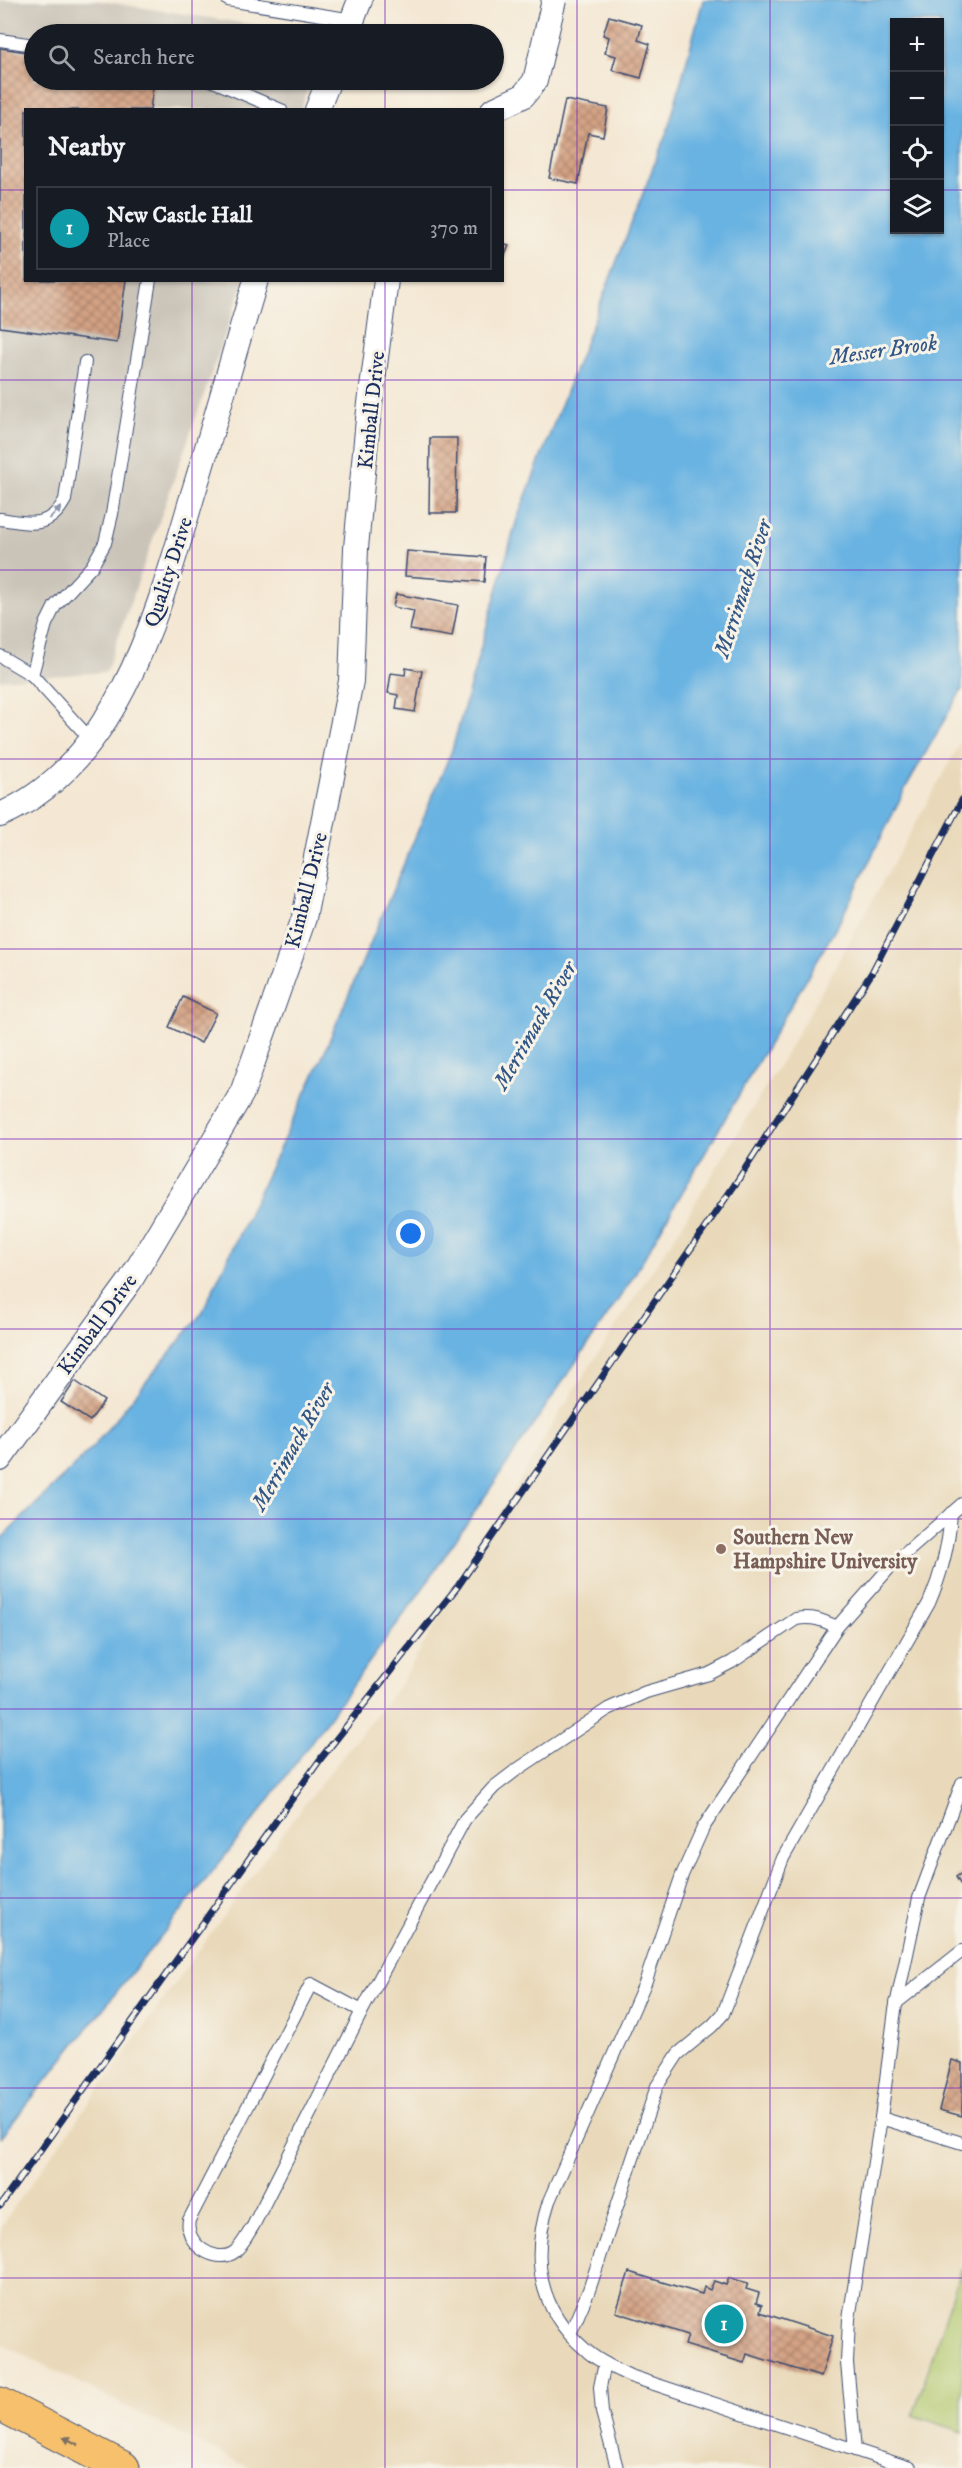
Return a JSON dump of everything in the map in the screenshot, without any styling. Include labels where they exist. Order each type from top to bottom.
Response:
[{"type":"highway","points":[[6,2407],[123,2468]]},
{"type":"street","points":[[497,108],[523,96],[535,81],[554,0]]},
{"type":"street","points":[[318,108],[325,90]]},
{"type":"street","name":"Quality Drive","points":[[0,815],[41,790],[69,765],[91,740],[120,694],[141,651],[165,587],[255,282]]},
{"type":"street","name":"Kimball Drive","points":[[0,1459],[130,1281],[242,1093],[304,918],[351,681],[356,548],[368,419],[386,282]]},
{"type":"lane","points":[[228,0],[262,3],[353,18]]},
{"type":"lane","points":[[0,40],[24,44]]},
{"type":"lane","points":[[234,90],[276,108]]},
{"type":"lane","points":[[32,675],[46,624],[55,606],[92,566],[105,543],[112,514],[150,282]]},
{"type":"lane","points":[[0,519],[30,523],[46,522],[58,513],[65,500],[85,362]]},
{"type":"lane","points":[[0,656],[32,675],[91,740]]},
{"type":"lane","points":[[909,2468],[630,2376],[605,2363],[587,2351],[570,2334],[551,2308],[538,2260],[539,2239],[549,2201],[645,1983],[682,1875],[703,1827],[837,1627],[891,1566],[962,1504]]},
{"type":"lane","points":[[570,2334],[589,2290],[657,2086],[678,2054],[723,2014],[783,1858],[929,1603],[942,1571],[949,1540],[951,1513]]},
{"type":"lane","points":[[362,2011],[311,1984],[189,2220],[189,2235],[192,2242],[216,2255],[228,2256],[235,2252],[253,2226],[362,2011],[465,1819],[494,1787],[608,1709],[645,1692],[685,1683],[709,1674],[732,1662],[796,1619],[818,1618],[837,1627]]},
{"type":"lane","points":[[855,2450],[847,2363],[849,2319],[881,2118],[896,2003],[919,1898],[962,1784]]},
{"type":"lane","points":[[896,2003],[962,1951]]},
{"type":"lane","points":[[881,2118],[962,2143]]},
{"type":"lane","points":[[605,2363],[600,2387],[602,2412],[617,2468]]},
{"type":"shaded area","points":[[0,0],[93,0],[248,24],[24,24],[24,90],[308,90],[301,108],[24,108],[24,282],[244,282],[106,672],[0,680]]},
{"type":"shaded area","name":"Southern New Hampshire University","points":[[962,740],[962,2468],[249,2468],[0,2343],[0,2227],[296,1815],[401,1683],[558,1415],[680,1228],[794,1040]]},
{"type":"green space","points":[[962,2267],[962,2432],[913,2415]]},
{"type":"water","points":[[703,0],[962,0],[962,689],[905,789],[840,921],[630,1282],[421,1591],[260,1812],[0,2138],[0,1540],[93,1447],[202,1313],[321,1060],[452,750],[517,519],[669,126]]},
{"type":"building","points":[[609,16],[642,25],[638,40],[650,44],[641,78],[612,70],[616,56],[605,53],[609,37],[603,35]]},
{"type":"building","points":[[0,48],[24,52],[24,90],[153,90],[150,108],[24,108],[24,282],[126,282],[117,343],[0,327]]},
{"type":"building","points":[[565,100],[608,108],[603,136],[588,133],[578,184],[549,178]]},
{"type":"building","points":[[504,244],[509,245],[504,258]]},
{"type":"building","points":[[430,438],[457,438],[456,513],[429,513]]},
{"type":"building","points":[[407,551],[486,557],[484,582],[405,576]]},
{"type":"building","points":[[396,594],[458,605],[452,637],[410,630],[414,611],[393,607]]},
{"type":"building","points":[[406,668],[422,671],[415,712],[396,709],[398,695],[388,693],[391,673],[405,675]]},
{"type":"building","points":[[183,997],[216,1013],[201,1043],[169,1027]]},
{"type":"building","points":[[75,1381],[104,1401],[90,1421],[61,1402]]},
{"type":"building","points":[[962,1873],[962,1887],[956,1877]]},
{"type":"building","points":[[952,2060],[962,2063],[962,2116],[939,2110]]},
{"type":"building","points":[[629,2272],[702,2294],[704,2287],[710,2290],[714,2281],[726,2285],[729,2278],[748,2283],[746,2289],[759,2293],[756,2303],[762,2305],[760,2312],[833,2336],[821,2377],[747,2354],[744,2363],[685,2345],[688,2335],[616,2312]]},
{"type":"railway","points":[[0,2206],[322,1757],[458,1586],[734,1186],[871,974],[962,800]]},
{"type":"place","name":"Southern New Hampshire University","points":[[721,1549]]},
{"type":"place","name":"New Castle Hall","points":[[724,2324]]},
{"type":"water label","name":"Messer Brook","points":[[883,349]]},
{"type":"water label","name":"Merrimack River","points":[[742,588]]},
{"type":"water label","name":"Merrimack River","points":[[534,1025]]},
{"type":"water label","name":"Merrimack River","points":[[292,1446]]}]
